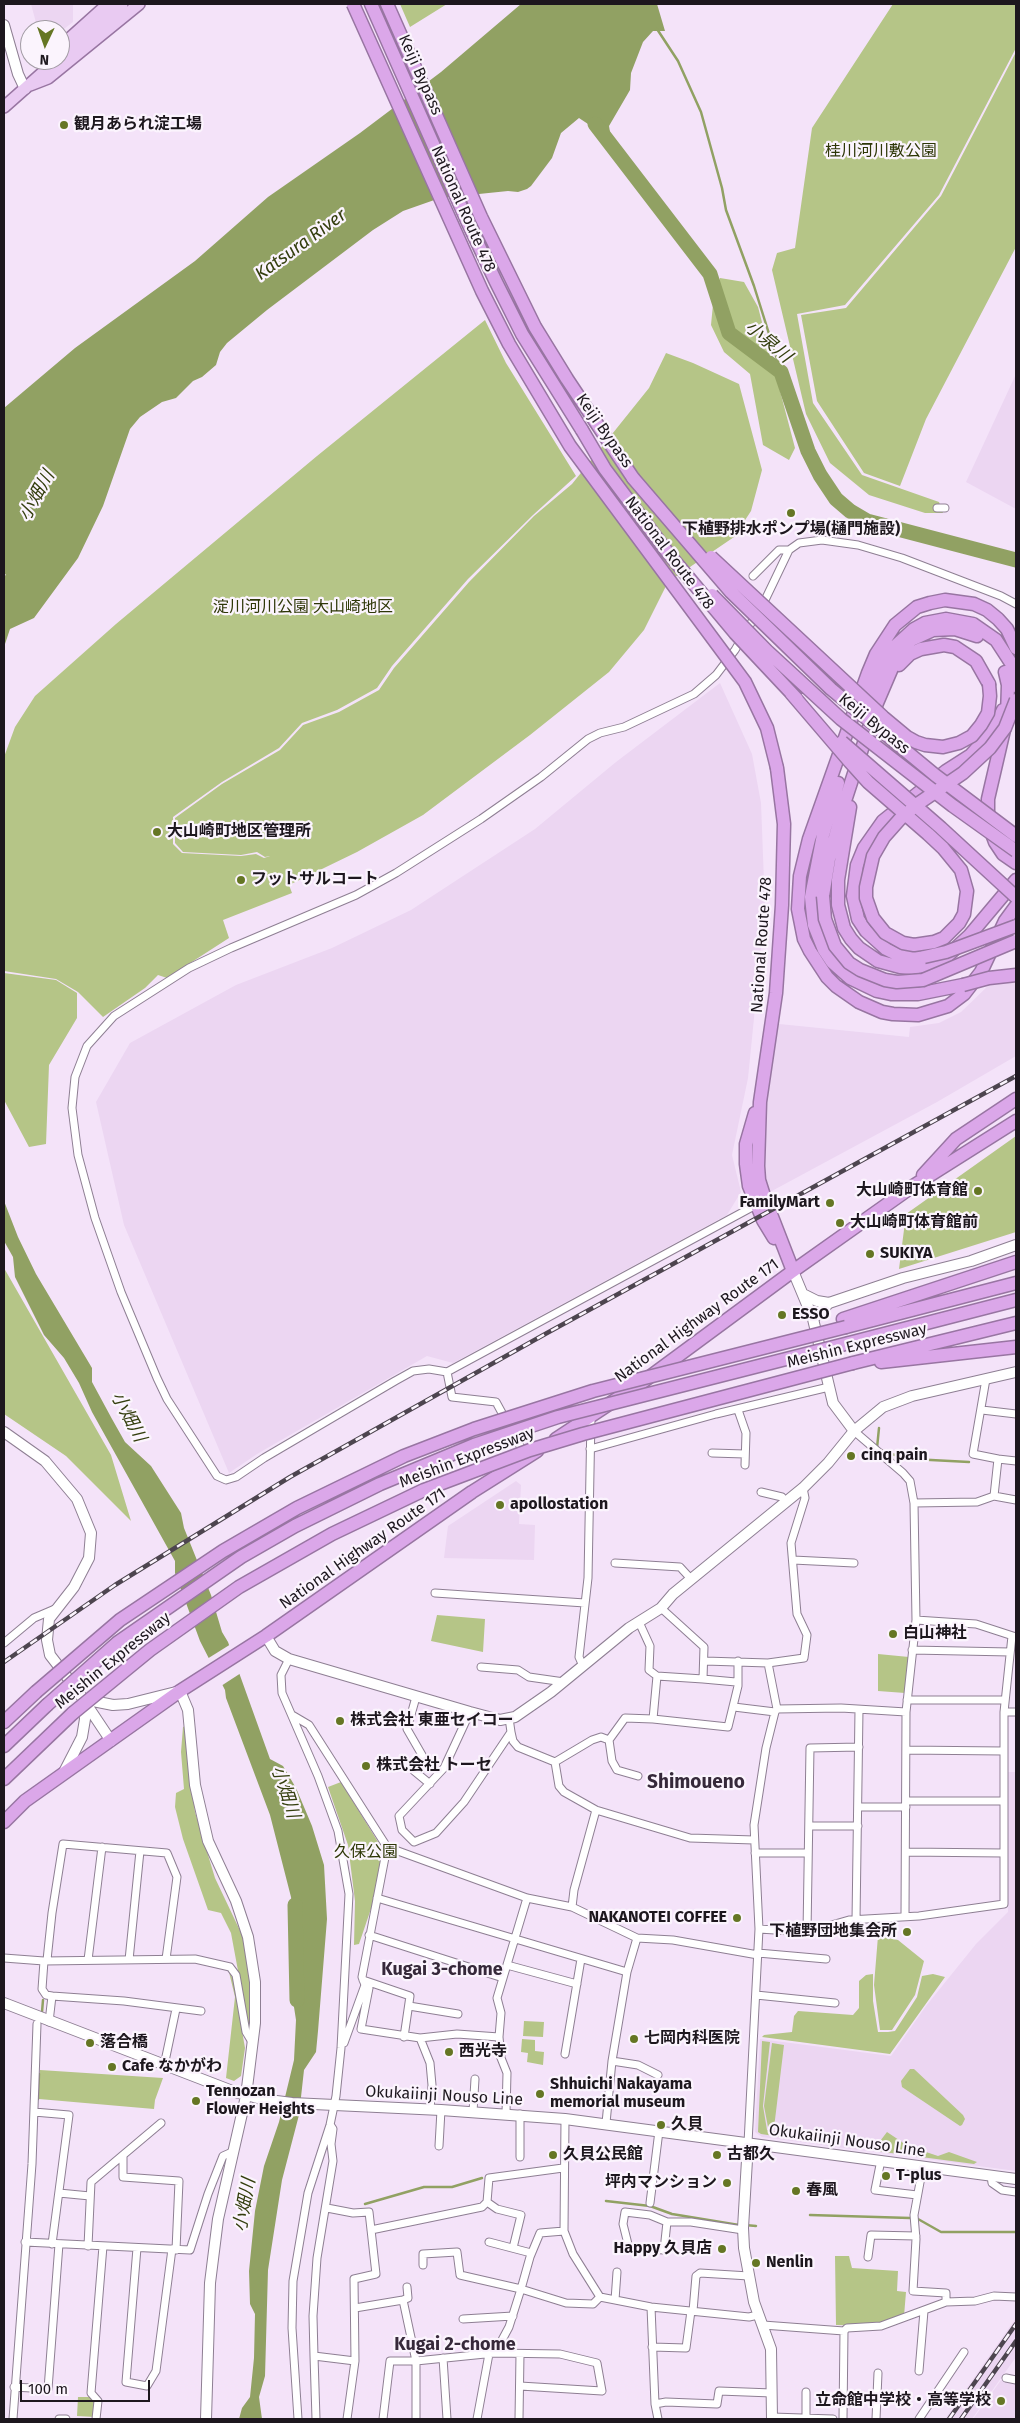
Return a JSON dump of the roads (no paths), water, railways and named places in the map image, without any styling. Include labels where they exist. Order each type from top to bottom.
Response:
[{"type":"highway","name":"National Route 478","points":[[353,4],[482,291],[509,344],[570,446],[745,682],[767,728],[777,768],[784,824],[782,905],[776,993],[760,1102],[759,1180],[793,1271]]},
{"type":"highway","name":"Keiji Bypass","points":[[371,4],[468,223],[522,334],[582,430],[672,549],[732,616],[792,675],[841,719],[930,789],[1016,852]]},
{"type":"highway","name":"Keiji Bypass","points":[[387,4],[481,216],[535,326],[567,380],[634,478],[702,560],[780,641],[844,700],[938,778]]},
{"type":"highway","points":[[582,430],[605,470],[668,553],[735,634],[868,782],[906,814],[943,848],[961,870],[967,891],[966,908],[959,923],[944,938],[924,945],[914,945],[904,943],[885,934],[873,918],[866,898],[866,887],[873,856],[884,837],[900,819],[906,814],[919,803],[963,773],[990,748],[1005,728],[1016,700]]},
{"type":"highway","points":[[634,478],[722,569],[906,737],[934,747],[951,746],[965,740],[977,731],[985,720],[990,705],[989,684],[976,661],[956,647],[944,645],[921,648],[910,654],[901,662],[882,690]]},
{"type":"highway","points":[[1016,648],[1007,628],[987,610],[960,601],[945,600],[918,607],[895,625],[876,654],[802,861],[798,909],[804,939],[827,977],[859,1002],[893,1014],[928,1014],[948,1006],[967,990],[981,972],[1005,921],[1016,906]]},
{"type":"highway","points":[[823,835],[837,787],[880,670],[892,649],[902,638],[925,623],[946,619],[973,624],[996,640],[1011,663],[1012,686],[1007,717],[988,799],[988,823],[995,842],[1003,854],[1016,863]]},
{"type":"highway","points":[[1016,926],[934,956],[911,957],[886,949],[866,931],[858,919],[853,896],[857,866],[872,835],[895,810],[971,755],[985,740],[1001,716],[1012,686],[1002,663],[990,646],[982,639],[964,630],[943,628],[932,630],[911,640],[902,650],[882,690],[811,913],[817,936],[832,962],[850,978],[877,991],[905,995],[932,992],[989,978],[1016,977]]},
{"type":"highway","points":[[790,693],[852,752],[941,828],[1016,897]]},
{"type":"highway","points":[[838,760],[823,835],[818,894],[835,946],[849,963],[884,980],[911,982],[929,978],[1016,941]]},
{"type":"highway","points":[[858,761],[837,893],[840,917],[844,928],[851,939],[868,956],[900,967],[923,966],[945,958],[969,936],[1016,880]]},
{"type":"highway","points":[[938,778],[1016,826]]},
{"type":"highway","points":[[938,778],[1016,836]]},
{"type":"highway","points":[[913,1186],[956,1139],[1016,1099]]},
{"type":"highway","name":"National Route 478","points":[[760,1102],[753,1116],[746,1144],[749,1186],[756,1205],[793,1271]]},
{"type":"highway","name":"National Highway Route 171","points":[[4,1822],[25,1802],[180,1691],[262,1639],[472,1492],[591,1418],[913,1186],[1016,1122]]},
{"type":"highway","points":[[844,1323],[1016,1262]]},
{"type":"highway","name":"Meishin Expressway","points":[[4,1722],[120,1620],[158,1592],[246,1536],[360,1476],[442,1441],[509,1417],[593,1392],[724,1358],[844,1323],[1016,1283]]},
{"type":"highway","name":"Meishin Expressway","points":[[4,1746],[117,1643],[233,1562],[302,1522],[380,1484],[474,1445],[558,1417],[1016,1300]]},
{"type":"highway","name":"Meishin Expressway","points":[[4,1779],[73,1713],[150,1650],[239,1587],[332,1534],[408,1498],[474,1470],[574,1437],[1016,1323]]},
{"type":"highway","points":[[853,1364],[900,1362],[1016,1347]]},
{"type":"main road","points":[[70,38],[108,4]]},
{"type":"main road","points":[[70,48],[122,4]]},
{"type":"main road","points":[[27,87],[48,78],[139,4]]},
{"type":"main road","points":[[4,25],[18,74],[27,87]]},
{"type":"main road","points":[[27,87],[37,70]]},
{"type":"main road","points":[[4,106],[46,70]]},
{"type":"main road","points":[[813,1319],[829,1303],[903,1278],[971,1261],[1016,1245]]},
{"type":"main road","points":[[793,1271],[813,1319],[833,1403],[854,1431]]},
{"type":"main road","points":[[803,1294],[817,1301],[829,1303]]},
{"type":"main road","points":[[262,1639],[289,1659],[470,1712],[500,1720],[509,1718],[532,1707],[639,1622],[661,1608],[691,1579],[803,1488],[828,1463],[854,1431],[883,1407],[896,1401],[1016,1372]]},
{"type":"main road","points":[[4,1432],[45,1461],[77,1499],[91,1533],[89,1558],[74,1587],[50,1619],[47,1640],[50,1656],[83,1699],[111,1741]]},
{"type":"main road","points":[[83,1699],[113,1705],[128,1704],[180,1691],[188,1710],[195,1785],[208,1841],[236,1901],[248,1937],[255,1982],[252,2042],[246,2096],[218,2219],[210,2283],[206,2419]]},
{"type":"main road","points":[[64,1773],[82,1736],[85,1719],[83,1699]]},
{"type":"main road","name":"Okukaiinji Nouso Line","points":[[4,2004],[164,2066],[246,2096],[261,2099],[329,2105],[520,2114],[1016,2179]]},
{"type":"main road","points":[[748,2143],[743,2226],[749,2276],[758,2315],[772,2349],[772,2418]]},
{"type":"street","points":[[937,508],[945,508]]},
{"type":"street","points":[[756,1205],[447,1372],[428,1369],[413,1371],[264,1458],[236,1477],[226,1480],[217,1476],[167,1399],[109,1262],[95,1218],[75,1137],[72,1108],[75,1077],[87,1046],[114,1016],[189,968],[231,948],[356,895],[396,873],[481,819],[588,739],[600,733],[624,727],[694,694],[716,675],[735,650],[766,598],[789,550],[799,543],[822,540],[858,545],[902,558],[1001,596],[1016,604]]},
{"type":"street","points":[[753,576],[779,550],[789,550]]},
{"type":"street","points":[[588,739],[593,732]]},
{"type":"street","points":[[447,1372],[452,1397],[496,1402],[526,1457]]},
{"type":"street","points":[[986,1378],[974,1454],[1016,1462]]},
{"type":"street","points":[[590,1449],[829,1387]]},
{"type":"street","points":[[738,1410],[746,1433],[745,1465]]},
{"type":"street","points":[[982,1410],[1016,1414]]},
{"type":"street","points":[[584,1666],[579,1657],[588,1578],[591,1418]]},
{"type":"street","points":[[854,1431],[910,1481],[914,1503],[916,1620],[906,1712],[905,1916]]},
{"type":"street","points":[[712,1453],[745,1454]]},
{"type":"street","points":[[994,1496],[998,1459]]},
{"type":"street","points":[[705,1661],[768,1663],[804,1658],[807,1635],[797,1614],[791,1544],[805,1498],[803,1488]]},
{"type":"street","points":[[761,1492],[782,1497],[786,1502]]},
{"type":"street","points":[[914,1503],[977,1502],[994,1496],[1016,1500]]},
{"type":"street","points":[[793,1560],[854,1563]]},
{"type":"street","points":[[615,1563],[680,1567],[691,1579]]},
{"type":"street","points":[[435,1593],[586,1603]]},
{"type":"street","points":[[4,1643],[34,1618],[58,1608]]},
{"type":"street","points":[[661,1608],[704,1647],[703,1679]]},
{"type":"street","points":[[759,1929],[807,1932],[856,1920],[1004,1904],[1004,1712],[1010,1652],[1014,1637],[976,1624],[916,1620]]},
{"type":"street","points":[[639,1622],[650,1646],[650,1670],[657,1676],[736,1682]]},
{"type":"street","points":[[912,1650],[1010,1652]]},
{"type":"street","points":[[289,1659],[281,1676],[282,1693],[318,1776],[338,1831],[348,1875],[348,1941],[341,2048]]},
{"type":"street","points":[[638,1776],[617,1770],[612,1761],[609,1740],[625,1718],[728,1727],[738,1686],[736,1682],[738,1661]]},
{"type":"street","points":[[748,2143],[759,1929],[754,1825],[766,1748],[776,1711],[768,1663]]},
{"type":"street","points":[[481,1667],[518,1670],[530,1677],[564,1682]]},
{"type":"street","points":[[653,1719],[657,1676]]},
{"type":"street","points":[[416,1697],[407,1729],[422,1755],[413,1770],[430,1784]]},
{"type":"street","points":[[907,1700],[1005,1700]]},
{"type":"street","points":[[734,1707],[776,1711],[841,1708],[906,1712]]},
{"type":"street","points":[[856,1920],[859,1710]]},
{"type":"street","points":[[470,1712],[444,1768],[399,1816],[402,1830],[414,1842],[436,1832],[464,1802],[511,1732]]},
{"type":"street","points":[[1004,1712],[1016,1712]]},
{"type":"street","points":[[292,1715],[309,1725],[387,1847],[527,1898],[572,1906],[638,1938],[673,1940],[758,1954],[826,1959]]},
{"type":"street","points":[[509,1718],[513,1741],[518,1747],[555,1762]]},
{"type":"street","points":[[555,1762],[592,1740],[601,1737],[609,1740]]},
{"type":"street","points":[[807,1932],[810,1748],[859,1746]]},
{"type":"street","points":[[906,1750],[1003,1751]]},
{"type":"street","points":[[555,1762],[559,1786],[564,1792],[596,1810],[690,1838],[754,1840]]},
{"type":"street","points":[[858,1807],[1003,1801]]},
{"type":"street","points":[[572,1906],[574,1890],[596,1810]]},
{"type":"street","points":[[809,1826],[858,1826]]},
{"type":"street","points":[[166,1959],[177,1877],[167,1853],[63,1844],[42,1989],[46,1995],[124,2000],[176,2009],[201,2011]]},
{"type":"street","points":[[88,1960],[102,1847]]},
{"type":"street","points":[[387,1847],[362,1977],[364,1983],[369,1988],[362,2029],[420,2038],[457,2034],[500,2037]]},
{"type":"street","points":[[130,1960],[140,1851]]},
{"type":"street","points":[[906,1852],[1003,1853]]},
{"type":"street","points":[[754,1853],[808,1853]]},
{"type":"street","points":[[377,1898],[627,1972]]},
{"type":"street","points":[[506,2113],[507,2073],[501,2058],[501,2013],[496,1998],[527,1898]]},
{"type":"street","points":[[369,1936],[503,1978]]},
{"type":"street","points":[[606,2124],[612,2061],[627,1972],[638,1938]]},
{"type":"street","points":[[4,1958],[46,1960],[195,1959],[230,1967],[236,1975],[246,2032],[252,2042]]},
{"type":"street","points":[[565,2054],[581,1959]]},
{"type":"street","points":[[506,1965],[577,1984]]},
{"type":"street","points":[[298,2419],[292,2328],[293,2281],[308,2193],[330,2125],[329,2105],[341,2048],[364,1983]]},
{"type":"street","points":[[364,1983],[410,1996],[404,2037]]},
{"type":"street","points":[[756,1995],[835,2003]]},
{"type":"street","points":[[49,2022],[52,1996]]},
{"type":"street","points":[[409,2006],[458,2014]]},
{"type":"street","points":[[164,2066],[176,2009]]},
{"type":"street","points":[[13,2419],[34,2112],[37,2096],[37,2024]]},
{"type":"street","points":[[420,2038],[430,2063],[432,2084],[430,2109]]},
{"type":"street","points":[[612,2061],[638,2065],[658,2075]]},
{"type":"street","points":[[473,2112],[475,2079]]},
{"type":"street","points":[[439,2146],[441,2110]]},
{"type":"street","points":[[14,2387],[48,2389],[58,2193],[69,2115],[34,2112]]},
{"type":"street","points":[[520,2114],[520,2158]]},
{"type":"street","points":[[565,2119],[563,2168],[564,2231],[573,2254],[600,2298]]},
{"type":"street","points":[[88,2246],[91,2182],[161,2122]]},
{"type":"street","points":[[316,2419],[312,2316],[316,2268],[334,2161],[331,2144],[333,2129],[330,2125]]},
{"type":"street","points":[[650,2203],[658,2131]]},
{"type":"street","points":[[25,2242],[190,2250],[208,2194],[223,2156],[232,2152]]},
{"type":"street","points":[[123,2155],[123,2177],[179,2181],[174,2250],[156,2371],[147,2386],[126,2382],[137,2248]]},
{"type":"street","points":[[881,2160],[875,2190],[918,2195]]},
{"type":"street","points":[[922,2166],[914,2215],[916,2236],[913,2290],[946,2293],[946,2302]]},
{"type":"street","points":[[371,2230],[482,2207],[487,2202],[489,2178],[563,2168]]},
{"type":"street","points":[[991,2175],[992,2183],[1002,2190],[1016,2192]]},
{"type":"street","points":[[58,2193],[90,2196]]},
{"type":"street","points":[[487,2202],[497,2209],[520,2215],[513,2248]]},
{"type":"street","points":[[327,2208],[353,2213],[368,2212],[376,2274],[354,2278],[355,2360],[347,2419]]},
{"type":"street","points":[[667,2222],[664,2250],[629,2248],[623,2224],[625,2212],[650,2215],[667,2222],[743,2226]]},
{"type":"street","points":[[477,2419],[492,2354],[513,2316],[522,2290],[531,2253],[540,2232],[564,2231]]},
{"type":"street","points":[[868,2257],[871,2236],[916,2236]]},
{"type":"street","points":[[489,2242],[531,2253]]},
{"type":"street","points":[[96,2419],[98,2401],[91,2393],[103,2246]]},
{"type":"street","points":[[423,2264],[423,2254],[457,2252],[460,2274],[566,2303],[593,2304],[600,2298],[651,2307],[749,2317],[758,2315]]},
{"type":"street","points":[[615,2300],[617,2272]]},
{"type":"street","points":[[652,2348],[686,2348],[696,2276],[700,2274],[749,2276]]},
{"type":"street","points":[[354,2308],[403,2300],[408,2298],[407,2287]]},
{"type":"street","points":[[763,2325],[844,2331],[847,2328],[881,2326],[946,2302],[975,2301],[994,2296],[1016,2297]]},
{"type":"street","points":[[403,2300],[416,2361],[416,2419]]},
{"type":"street","points":[[651,2307],[655,2404],[658,2419]]},
{"type":"street","points":[[919,2371],[924,2311]]},
{"type":"street","points":[[463,2319],[513,2316]]},
{"type":"street","points":[[843,2419],[844,2331]]},
{"type":"street","points":[[919,2419],[964,2352]]},
{"type":"street","points":[[383,2419],[390,2361],[416,2361],[492,2354],[560,2354],[597,2363],[602,2391],[520,2386]]},
{"type":"street","points":[[519,2419],[520,2354]]},
{"type":"street","points":[[314,2356],[355,2360]]},
{"type":"street","points":[[443,2358],[447,2419]]},
{"type":"street","points":[[876,2419],[878,2373]]},
{"type":"street","points":[[1006,2378],[1016,2380]]},
{"type":"street","points":[[655,2404],[666,2402],[717,2404],[719,2391],[772,2394]]},
{"type":"street","points":[[806,2392],[806,2418]]},
{"type":"street","points":[[772,2418],[833,2419]]},
{"type":"street","points":[[59,2419],[66,2419]]},
{"type":"water","name":"Katsura River","points":[[521,4],[657,4],[665,31],[653,31],[643,42],[631,73],[630,90],[609,126],[611,138],[603,143],[588,124],[579,118],[561,133],[552,158],[527,189],[518,192],[508,191],[440,198],[403,211],[373,230],[267,310],[227,343],[220,352],[216,365],[202,377],[193,381],[176,398],[162,402],[140,417],[130,429],[103,506],[78,558],[34,618],[10,629],[4,647],[4,578],[6,574],[4,575],[4,408],[75,348],[195,261],[268,197],[360,133],[441,72]]},
{"type":"water","points":[[4,1201],[18,1237],[36,1274],[92,1368],[92,1382],[125,1442],[151,1466],[181,1513],[184,1528],[211,1595],[222,1632],[228,1642],[270,1759],[283,1766],[296,1788],[312,1826],[324,1865],[327,1919],[316,2052],[304,2070],[299,2115],[282,2180],[268,2270],[265,2376],[259,2397],[262,2419],[239,2419],[242,2408],[250,2397],[254,2358],[255,2314],[250,2304],[249,2271],[255,2211],[264,2166],[279,2122],[294,2060],[296,2020],[292,1994],[299,1972],[300,1954],[291,1897],[270,1815],[226,1698],[225,1690],[200,1641],[175,1573],[175,1561],[92,1412],[79,1383],[64,1358],[44,1335],[15,1277],[13,1257],[4,1241]]},
{"type":"waterway","points":[[657,29],[678,61],[701,112],[722,188],[726,210],[754,286],[781,372]]},
{"type":"waterway","name":"小泉川","points":[[595,124],[710,274],[729,333],[781,372],[808,451],[820,475],[836,499],[850,511],[867,521],[1016,560]]},
{"type":"waterway","points":[[879,1428],[877,1448],[887,1453],[912,1459],[969,1462]]},
{"type":"waterway","name":"小畑川","points":[[295,1905],[297,2000]]},
{"type":"waterway","points":[[42,2012],[43,2000]]},
{"type":"waterway","points":[[38,2099],[39,2074]]},
{"type":"waterway","points":[[365,2204],[424,2187],[452,2187],[482,2178]]},
{"type":"waterway","points":[[606,2201],[650,2206],[672,2214],[739,2225]]},
{"type":"waterway","points":[[810,2215],[910,2218]]},
{"type":"waterway","points":[[918,2219],[941,2232],[1016,2232]]},
{"type":"waterway","points":[[745,2225],[756,2226]]},
{"type":"railway","points":[[4,1662],[115,1585],[290,1477],[547,1333],[1016,1076]]},
{"type":"railway","points":[[949,2419],[1016,2324]]},
{"type":"railway","points":[[961,2419],[1016,2341]]},
{"type":"place","name":"観月あられ淀工場","points":[[64,125]]},
{"type":"place","name":"下植野排水ポンプ場(樋門施設)","points":[[791,513]]},
{"type":"place","name":"大山崎町地区管理所","points":[[157,832]]},
{"type":"place","name":"フットサルコート","points":[[241,880]]},
{"type":"place","name":"大山崎町体育館","points":[[978,1191]]},
{"type":"place","name":"FamilyMart","points":[[830,1203]]},
{"type":"place","name":"大山崎町体育館前","points":[[840,1223]]},
{"type":"place","name":"SUKIYA","points":[[870,1254]]},
{"type":"place","name":"ESSO","points":[[782,1315]]},
{"type":"place","name":"cinq pain","points":[[851,1456]]},
{"type":"place","name":"apollostation","points":[[500,1505]]},
{"type":"place","name":"白山神社","points":[[893,1634]]},
{"type":"place","name":"株式会社 東亜セイコー","points":[[340,1721]]},
{"type":"place","name":"株式会社 トーセ","points":[[366,1766]]},
{"type":"place","name":"NAKANOTEI COFFEE","points":[[737,1918]]},
{"type":"place","name":"下植野団地集会所","points":[[907,1932]]},
{"type":"place","name":"七岡内科医院","points":[[634,2039]]},
{"type":"place","name":"落合橋","points":[[90,2043]]},
{"type":"place","name":"西光寺","points":[[449,2052]]},
{"type":"place","name":"Cafe なかがわ","points":[[112,2067]]},
{"type":"place","name":"Shhuichi Nakayama memorial museum","points":[[540,2094]]},
{"type":"place","name":"Tennozan Flower Heights","points":[[196,2101]]},
{"type":"place","name":"久貝","points":[[661,2125]]},
{"type":"place","name":"久貝公民館","points":[[553,2155]]},
{"type":"place","name":"古都久","points":[[717,2155]]},
{"type":"place","name":"T-plus","points":[[886,2176]]},
{"type":"place","name":"坪内マンション","points":[[727,2183]]},
{"type":"place","name":"春風","points":[[796,2191]]},
{"type":"place","name":"Happy 久貝店","points":[[722,2249]]},
{"type":"place","name":"Nenlin","points":[[756,2263]]},
{"type":"place","name":"立命館中学校・高等学校","points":[[1001,2401]]},
{"type":"district","name":"Shimoueno","points":[[696,1783]]},
{"type":"district","name":"Kugai 3-chome","points":[[442,1970]]},
{"type":"district","name":"Kugai 2-chome","points":[[455,2345]]},
{"type":"park label","name":"桂川河川敷公園","points":[[881,152]]},
{"type":"park label","name":"淀川河川公園 大山崎地区","points":[[303,608]]},
{"type":"park label","name":"久保公園","points":[[366,1853]]}]
